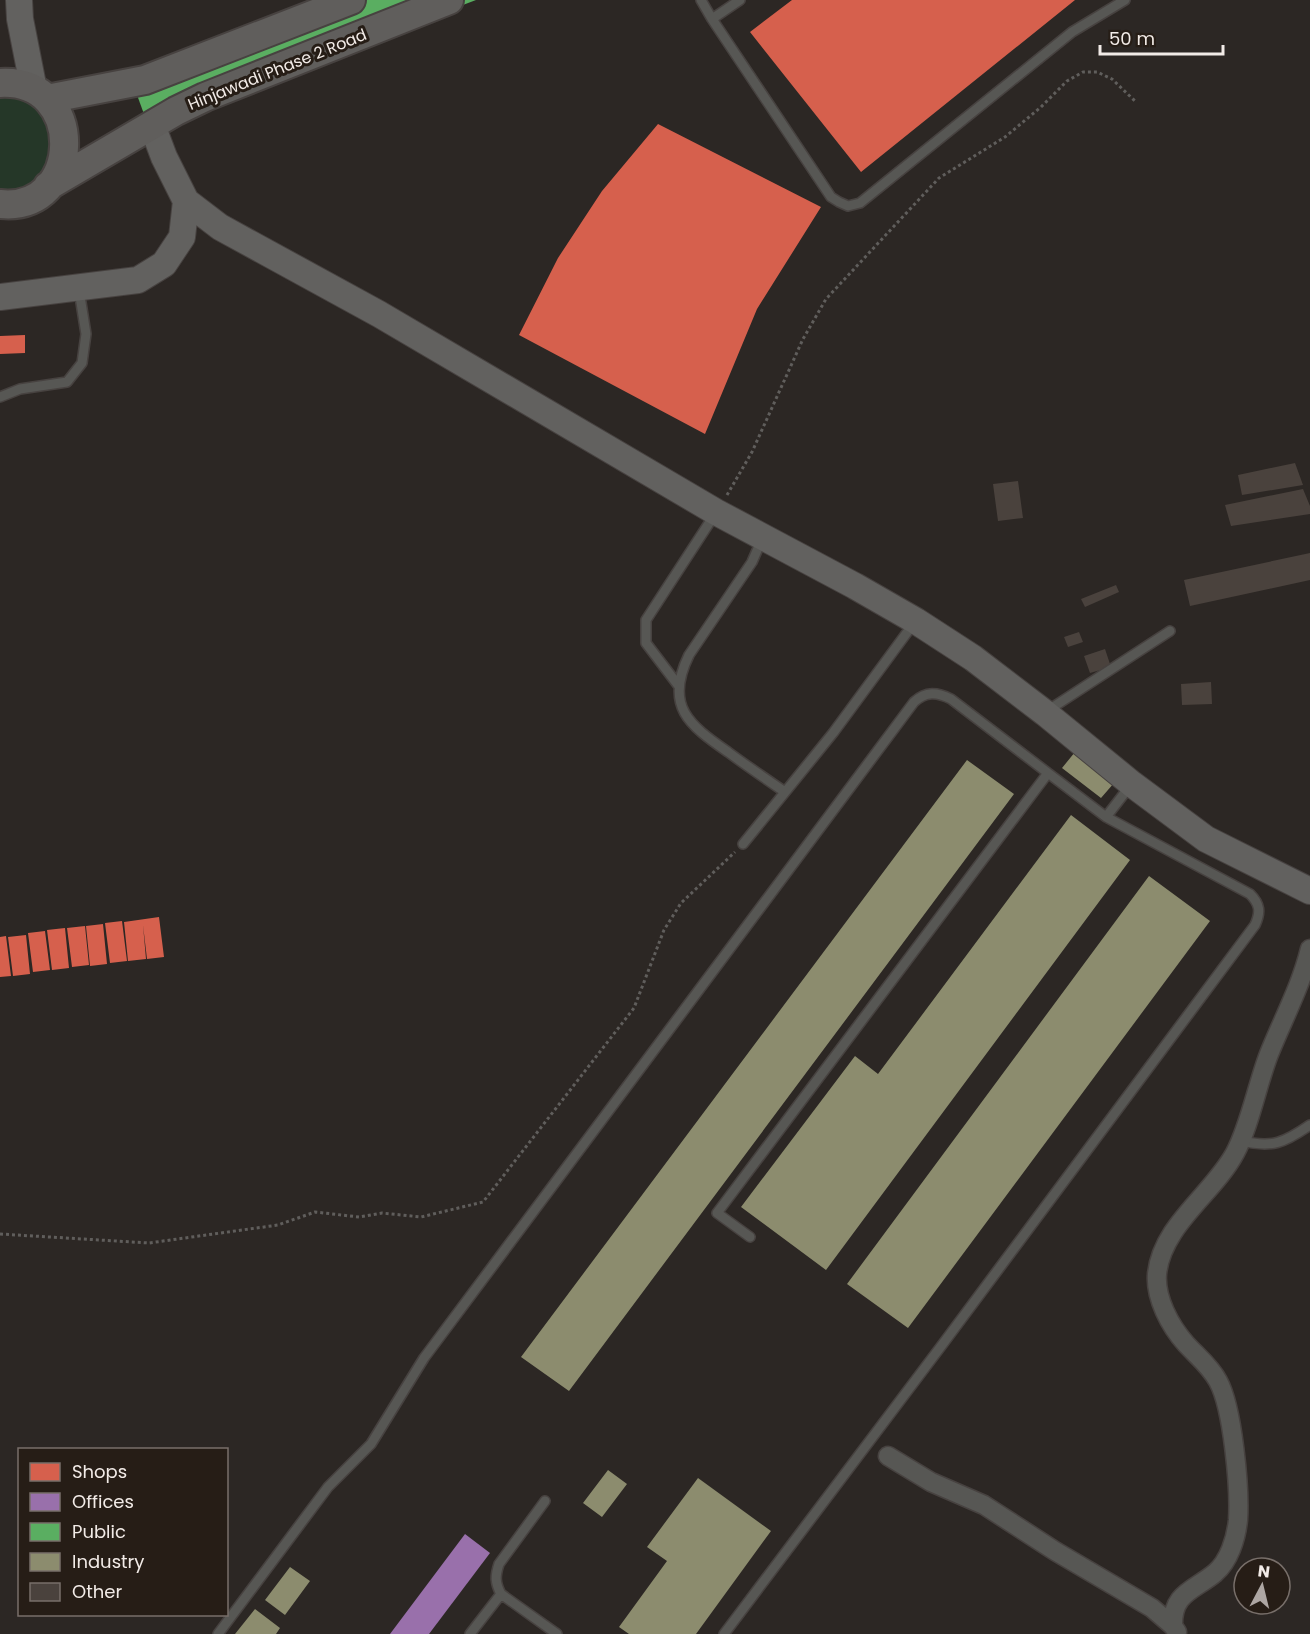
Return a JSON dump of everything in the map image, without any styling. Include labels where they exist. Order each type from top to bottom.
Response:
[{"type":"main road","points":[[40,95],[146,80],[351,0]]},
{"type":"main road","name":"Hinjawadi Phase 2 Road","points":[[2,205],[28,199],[205,97],[449,0]]},
{"type":"main road","points":[[0,83],[19,84],[40,95],[57,112],[63,127],[64,158],[58,173],[48,186]]},
{"type":"street","points":[[19,0],[20,19],[40,95]]},
{"type":"street","points":[[153,125],[164,157],[186,201],[220,227],[379,314],[716,512],[916,621],[973,658],[1132,784],[1206,839],[1310,891]]},
{"type":"street","points":[[0,297],[138,280],[164,264],[183,237],[186,201]]},
{"type":"street","points":[[1175,1630],[1173,1614],[1178,1600],[1216,1572],[1230,1553],[1238,1522],[1239,1490],[1228,1409],[1219,1382],[1205,1362],[1185,1343],[1170,1323],[1161,1300],[1157,1276],[1161,1254],[1173,1234],[1233,1156],[1241,1141],[1269,1054],[1297,993],[1310,949]]},
{"type":"street","points":[[888,1456],[931,1482],[984,1505],[1055,1551],[1152,1608],[1175,1630]]},
{"type":"lane","points":[[701,0],[831,197],[848,206],[861,203],[880,189],[1072,32],[1125,0]]},
{"type":"lane","points":[[712,19],[741,0]]},
{"type":"lane","points":[[0,397],[20,389],[67,382],[82,363],[86,334],[79,288]]},
{"type":"lane","points":[[678,685],[646,643],[646,620],[716,512]]},
{"type":"lane","points":[[762,536],[752,562],[689,655],[678,685],[680,700],[686,716],[698,731],[785,792]]},
{"type":"lane","points":[[743,844],[833,733],[916,621]]},
{"type":"lane","points":[[1045,713],[1170,631]]},
{"type":"lane","points":[[218,1634],[328,1487],[371,1444],[424,1358],[914,702],[922,695],[932,693],[942,695],[951,699],[1106,817],[1250,894],[1257,900],[1258,917],[1248,934],[942,1345],[724,1634]]},
{"type":"lane","points":[[750,1237],[717,1213],[1048,772]]},
{"type":"lane","points":[[1106,817],[1132,784]]},
{"type":"lane","points":[[1241,1141],[1274,1145],[1288,1140],[1310,1125]]},
{"type":"lane","points":[[545,1501],[499,1564],[495,1575],[496,1586],[501,1594],[557,1634]]},
{"type":"lane","points":[[470,1634],[501,1594]]},
{"type":"path","points":[[716,512],[752,452],[803,339],[826,299],[939,178],[1005,137],[1041,107],[1067,81],[1083,72],[1097,72],[1112,79],[1136,102]]},
{"type":"path","points":[[0,1234],[149,1243],[278,1225],[315,1212],[359,1217],[382,1213],[422,1217],[483,1202],[634,1008],[664,930],[681,903],[743,844]]},
{"type":"green space","points":[[0,95],[28,101],[46,118],[52,156],[39,177],[29,185],[17,190],[0,192]]},
{"type":"building: Shops","points":[[792,0],[1075,0],[861,172],[750,32]]},
{"type":"building: Shops","points":[[658,124],[821,207],[757,309],[705,434],[519,335],[558,258],[602,191]]},
{"type":"building: Shops","points":[[25,335],[25,353],[0,354],[0,336]]},
{"type":"building: Shops","points":[[159,917],[164,957],[147,959],[143,925],[146,959],[128,961],[124,922]]},
{"type":"building: Shops","points":[[122,921],[127,961],[110,963],[105,923]]},
{"type":"building: Shops","points":[[103,924],[107,964],[90,966],[86,926]]},
{"type":"building: Shops","points":[[85,926],[89,965],[72,967],[67,928]]},
{"type":"building: Shops","points":[[65,928],[69,968],[52,970],[47,930]]},
{"type":"building: Shops","points":[[45,931],[50,970],[33,972],[28,933]]},
{"type":"building: Shops","points":[[26,935],[30,974],[13,976],[8,937]]},
{"type":"building: Shops","points":[[6,936],[11,976],[0,977],[0,937]]},
{"type":"building: Offices","points":[[465,1534],[490,1553],[429,1634],[390,1634]]},
{"type":"building: Public","points":[[355,0],[476,0],[148,125],[133,84]]},
{"type":"building: Industry","points":[[1075,752],[1114,783],[1101,798],[1062,768]]},
{"type":"building: Industry","points":[[967,760],[1014,794],[569,1391],[521,1357]]},
{"type":"building: Industry","points":[[1071,815],[1130,860],[826,1270],[741,1207],[855,1056],[878,1074]]},
{"type":"building: Industry","points":[[1149,876],[1210,921],[908,1328],[847,1284]]},
{"type":"building: Industry","points":[[608,1470],[627,1484],[602,1517],[583,1503]]},
{"type":"building: Industry","points":[[698,1478],[771,1531],[696,1634],[629,1634],[619,1627],[667,1561],[647,1547]]},
{"type":"building: Industry","points":[[290,1567],[310,1581],[285,1615],[265,1600]]},
{"type":"building: Industry","points":[[255,1609],[280,1628],[276,1634],[235,1634]]},
{"type":"building: Other","points":[[1295,463],[1303,485],[1242,495],[1238,475]]},
{"type":"building: Other","points":[[1018,481],[1023,518],[998,521],[993,484]]},
{"type":"building: Other","points":[[1303,489],[1310,506],[1310,514],[1231,526],[1225,505]]},
{"type":"building: Other","points":[[1310,553],[1310,580],[1190,606],[1184,580]]},
{"type":"building: Other","points":[[1116,585],[1119,592],[1085,607],[1081,599]]},
{"type":"building: Other","points":[[1079,632],[1083,642],[1068,647],[1064,637]]},
{"type":"building: Other","points":[[1105,649],[1111,667],[1090,673],[1084,656]]},
{"type":"building: Other","points":[[1211,682],[1212,704],[1182,705],[1181,684]]}]
